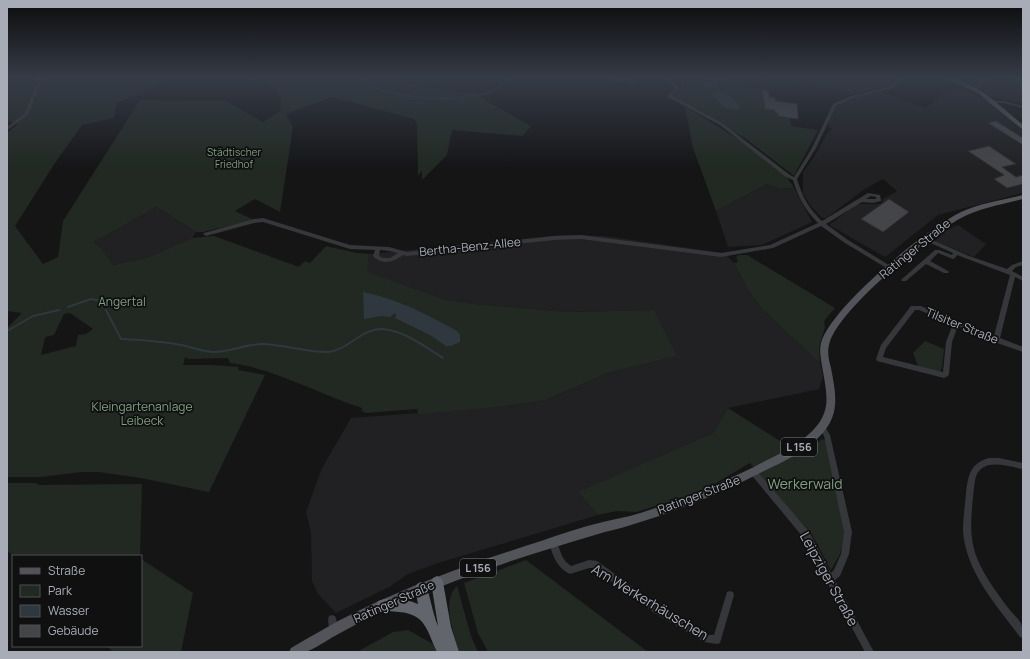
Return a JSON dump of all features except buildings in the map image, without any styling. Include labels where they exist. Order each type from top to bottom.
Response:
[{"type":"highway","points":[[437,582],[445,627],[452,652]]},
{"type":"highway","points":[[421,588],[427,616],[444,652]]},
{"type":"highway","points":[[382,605],[413,607],[427,616]]},
{"type":"main road","points":[[1000,108],[1023,128]]},
{"type":"main road","name":"Ratinger Straße","points":[[296,652],[333,624],[421,588],[553,543],[719,490],[801,446],[822,427],[830,411],[833,401],[824,357],[828,336],[849,308],[890,268],[957,216],[1023,197]]},
{"type":"street","points":[[7,129],[26,115],[29,108]]},
{"type":"street","points":[[691,108],[721,124],[788,176],[796,179]]},
{"type":"street","points":[[833,108],[814,148],[796,179],[797,190],[805,206],[821,224],[890,268]]},
{"type":"street","name":"Bertha-Benz-Allee","points":[[206,234],[263,220],[350,247],[390,249],[401,254],[566,237],[614,240],[717,255],[770,247],[821,224],[861,200]]},
{"type":"street","points":[[926,239],[956,253],[1008,271],[1023,279]]},
{"type":"street","points":[[378,249],[376,256],[381,260],[390,260],[401,254]]},
{"type":"street","points":[[904,280],[937,251],[953,257],[956,253]]},
{"type":"street","points":[[926,261],[946,272]]},
{"type":"street","points":[[1008,271],[1014,266],[1023,263]]},
{"type":"street","points":[[996,340],[1013,275]]},
{"type":"street","name":"Tilsiter Straße","points":[[956,323],[949,342],[946,374],[944,375],[879,359],[883,347],[913,308],[919,308],[1023,350]]},
{"type":"street","points":[[822,427],[827,435],[848,532],[845,554],[837,573],[830,579]]},
{"type":"street","points":[[1023,466],[994,461],[985,463],[976,469],[971,479],[967,530],[970,547],[984,579],[1023,634]]},
{"type":"street","name":"Leipziger Straße","points":[[753,472],[805,533],[870,652]]},
{"type":"street","name":"Am Werkerhäuschen","points":[[553,543],[557,555],[570,570],[589,564],[594,564],[656,608],[707,639],[717,640],[730,595]]},
{"type":"shaded area","points":[[835,108],[995,108],[1023,131],[1023,193],[938,215],[885,257],[829,225],[857,204],[879,204],[883,199],[897,191],[883,179],[865,189],[826,218],[822,218],[810,205],[803,193],[803,172],[814,157],[828,132],[832,129],[828,125],[830,115]]},
{"type":"shaded area","points":[[767,184],[779,189],[794,188],[812,222],[762,245],[728,247],[716,211]]},
{"type":"shaded area","points":[[157,207],[196,232],[192,238],[149,257],[112,265],[101,248],[94,242]]},
{"type":"shaded area","points":[[958,225],[986,244],[974,257],[935,241],[945,231]]},
{"type":"shaded area","points":[[562,235],[604,236],[724,253],[734,263],[749,291],[762,309],[820,363],[823,376],[819,389],[728,408],[713,433],[579,492],[598,515],[438,563],[408,574],[391,586],[336,613],[318,594],[312,581],[311,533],[306,512],[322,468],[351,418],[500,407],[546,400],[607,373],[672,357],[654,310],[567,312],[475,304],[447,300],[366,272],[369,254]]},
{"type":"green space","points":[[7,108],[116,108],[114,118],[82,125],[55,163],[15,226],[43,264],[58,257],[63,221],[135,108],[238,108],[263,122],[280,111],[280,108],[303,108],[286,114],[293,127],[280,212],[255,199],[235,211],[254,220],[203,232],[196,232],[157,207],[94,242],[101,248],[113,265],[149,257],[192,238],[214,236],[299,267],[305,261],[310,263],[326,246],[357,253],[369,254],[367,272],[447,300],[567,312],[654,310],[677,356],[607,373],[546,400],[500,407],[418,414],[417,409],[366,413],[362,411],[362,408],[279,376],[262,370],[230,363],[228,358],[188,359],[185,357],[183,365],[239,367],[238,370],[265,375],[209,492],[141,478],[98,472],[81,472],[41,477],[7,477],[7,328],[22,313],[7,311],[7,133],[18,124],[7,121]],"holes":[[[70,313],[93,329],[86,334],[78,335],[76,346],[41,355],[45,337],[54,335],[64,314]]]},
{"type":"green space","points":[[372,108],[498,108],[531,126],[523,136],[452,130],[447,155],[422,180],[422,171],[418,176],[417,124],[414,119]]},
{"type":"green space","points":[[685,108],[762,156],[788,179],[794,188],[779,189],[767,184],[716,211],[693,148]]},
{"type":"green space","points":[[691,108],[797,108],[798,119],[790,118],[791,126],[818,130],[794,176],[745,138]]},
{"type":"green space","points":[[738,255],[747,255],[835,308],[824,321],[825,327],[819,347],[820,363],[762,309],[749,291],[734,263],[738,262],[736,257]]},
{"type":"green space","points":[[925,341],[944,349],[942,368],[940,372],[918,366],[913,353]]},
{"type":"green space","name":"Werkerwald","points":[[728,408],[802,455],[822,439],[826,441],[845,534],[840,554],[831,570],[810,531],[780,500],[750,463],[699,493],[636,512],[617,511],[598,515],[578,492],[713,433]]},
{"type":"green space","points":[[7,483],[36,483],[39,485],[142,484],[140,555],[12,555],[7,550]]},
{"type":"green space","points":[[142,560],[193,593],[181,652],[113,652],[108,647],[142,647]]},
{"type":"green space","points":[[526,560],[648,652],[488,652],[478,633],[464,583]]},
{"type":"green space","points":[[457,586],[471,636],[478,652],[458,652],[449,608],[452,592]]},
{"type":"green space","points":[[408,630],[433,644],[437,652],[357,652],[393,632]]},
{"type":"water","points":[[725,108],[739,108],[739,110]]},
{"type":"water","points":[[363,292],[400,303],[434,319],[457,331],[460,335],[460,342],[451,346],[446,346],[430,335],[395,318],[395,313],[390,317],[382,316],[364,319]]},
{"type":"waterway","points":[[68,307],[91,299],[100,301],[103,305]]},
{"type":"waterway","points":[[7,331],[33,316],[59,310]]},
{"type":"waterway","points":[[106,310],[121,339],[166,343],[210,352],[227,351],[259,344],[328,352],[342,347],[368,332],[383,329],[391,330],[407,336],[443,358]]},
{"type":"park label","name":"Städtischer Friedhof","points":[[234,158]]},
{"type":"park label","name":"Angertal","points":[[122,302]]},
{"type":"park label","name":"Kleingartenanlage Leibeck","points":[[142,414]]}]
